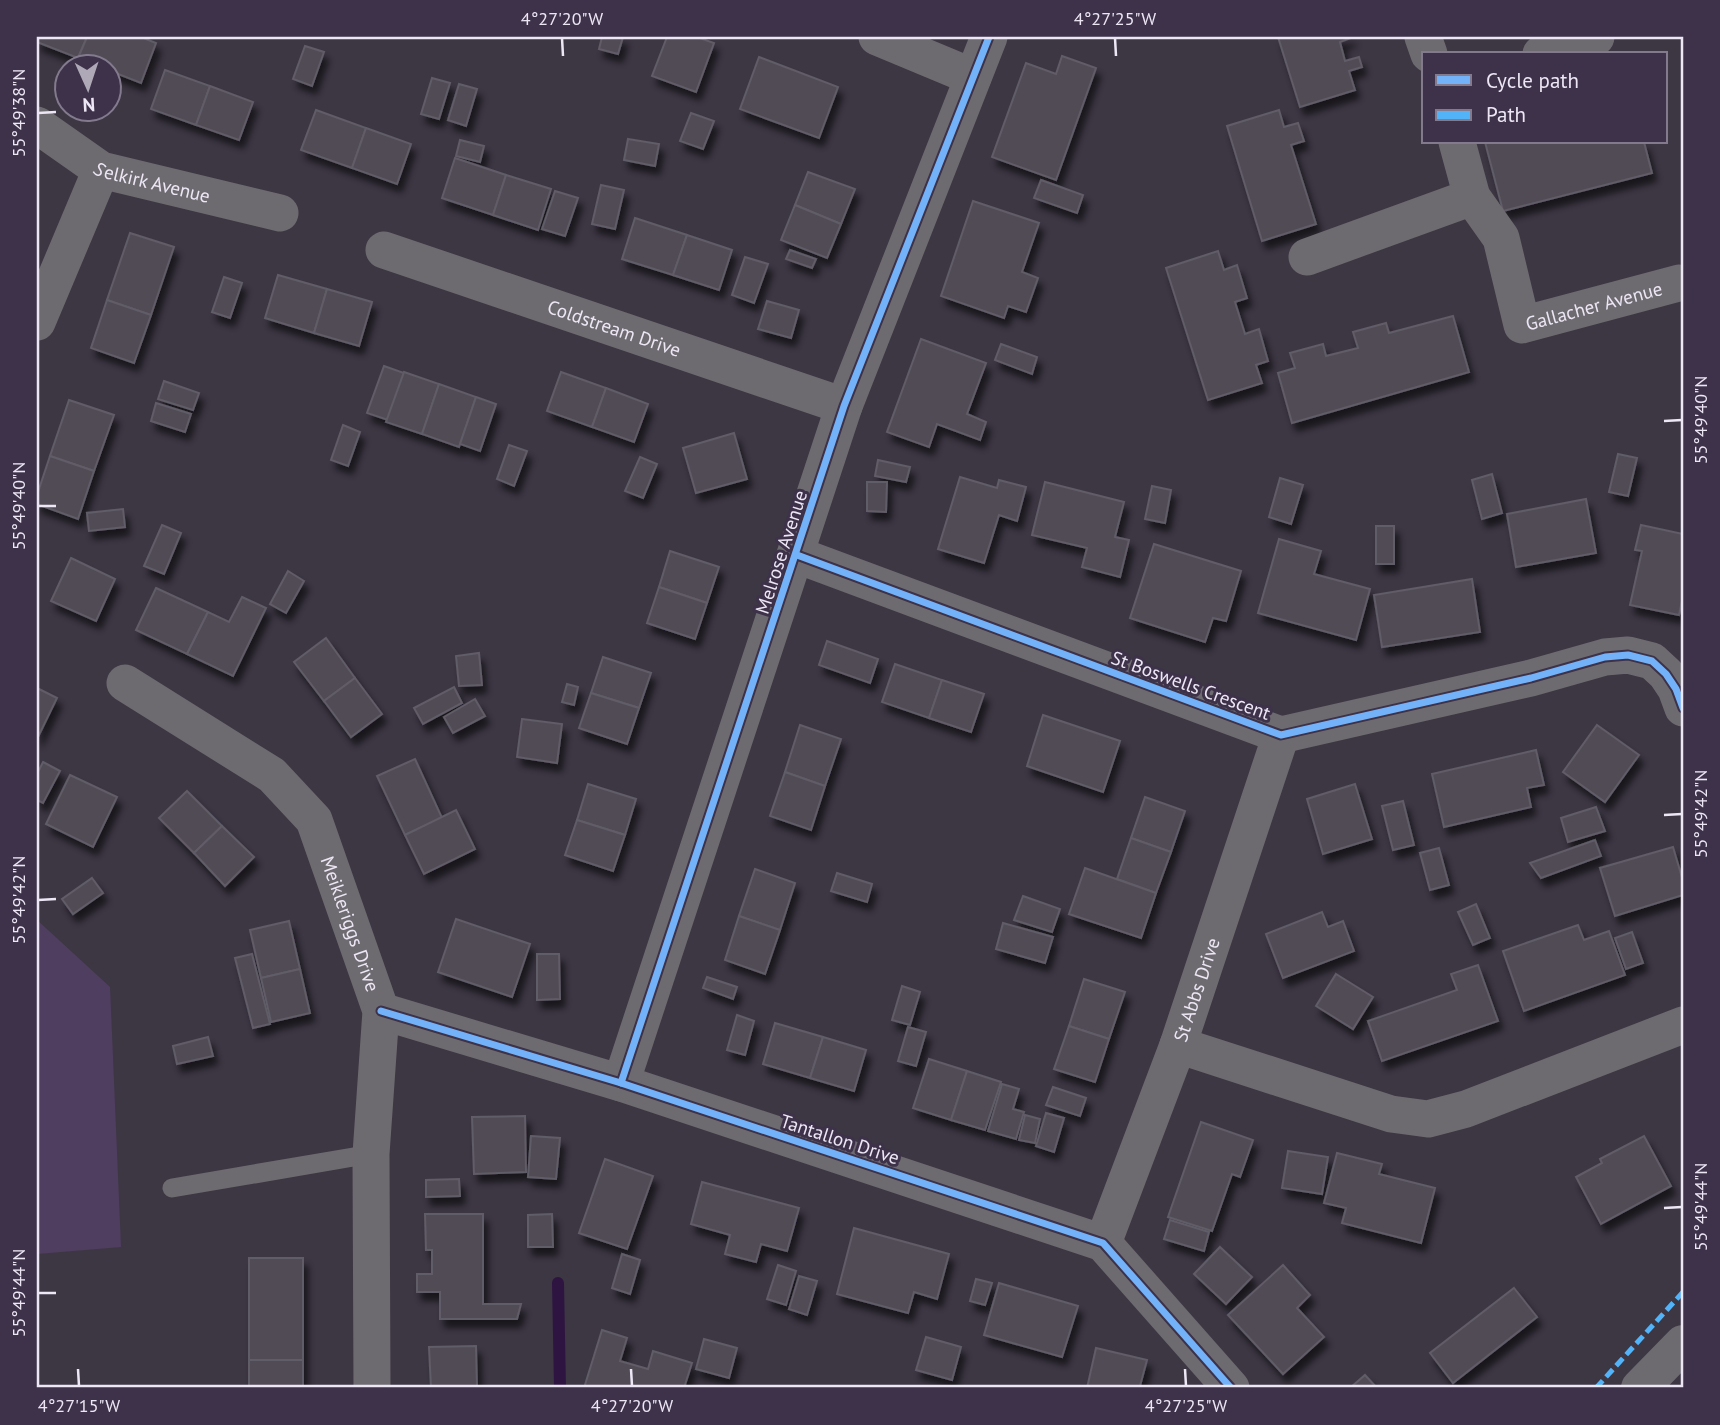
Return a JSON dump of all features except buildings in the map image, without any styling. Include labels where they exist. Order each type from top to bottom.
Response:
[{"type":"street","points":[[877,37],[973,76]]},
{"type":"street","name":"Melrose Avenue","points":[[621,1083],[844,406],[989,37]]},
{"type":"street","points":[[1547,52],[1595,37]]},
{"type":"street","name":"Selkirk Avenue","points":[[37,125],[101,170],[280,214]]},
{"type":"street","name":"Gallacher Avenue","points":[[1458,144],[1472,197],[1501,238],[1522,325],[1679,282]]},
{"type":"street","points":[[37,322],[101,170]]},
{"type":"street","points":[[1307,257],[1472,197]]},
{"type":"street","name":"Coldstream Drive","points":[[384,250],[844,406]]},
{"type":"street","name":"St Boswells Crescent","points":[[797,555],[1280,735],[1518,681],[1605,657],[1628,655],[1652,662],[1667,674],[1676,688],[1683,708]]},
{"type":"street","name":"Meikleriggs Drive","points":[[125,683],[272,775],[314,820],[381,1011],[371,1154],[372,1388]]},
{"type":"street","name":"St Abbs Drive","points":[[1103,1243],[1178,1045],[1280,735]]},
{"type":"street","name":"Tantallon Drive","points":[[381,1011],[621,1083],[1103,1243]]},
{"type":"street","points":[[1178,1045],[1391,1114],[1428,1119],[1466,1109],[1683,1025]]},
{"type":"street","points":[[1103,1243],[1231,1388]]},
{"type":"street","points":[[1640,1388],[1683,1344]]},
{"type":"lane","points":[[172,1188],[371,1154]]},
{"type":"shaded area","points":[[37,920],[110,987],[121,1247],[37,1254]]},
{"type":"waterway","points":[[558,1283],[560,1388]]},
{"type":"marked path","points":[[1596,1388],[1683,1292]]},
{"type":"cycle path","points":[[621,1083],[844,406],[989,37]]},
{"type":"cycle path","points":[[797,555],[1281,735],[1531,678],[1605,657],[1628,655],[1652,661],[1666,674],[1676,689],[1683,708]]},
{"type":"cycle path","points":[[381,1011],[621,1083],[1103,1243],[1231,1388]]}]
